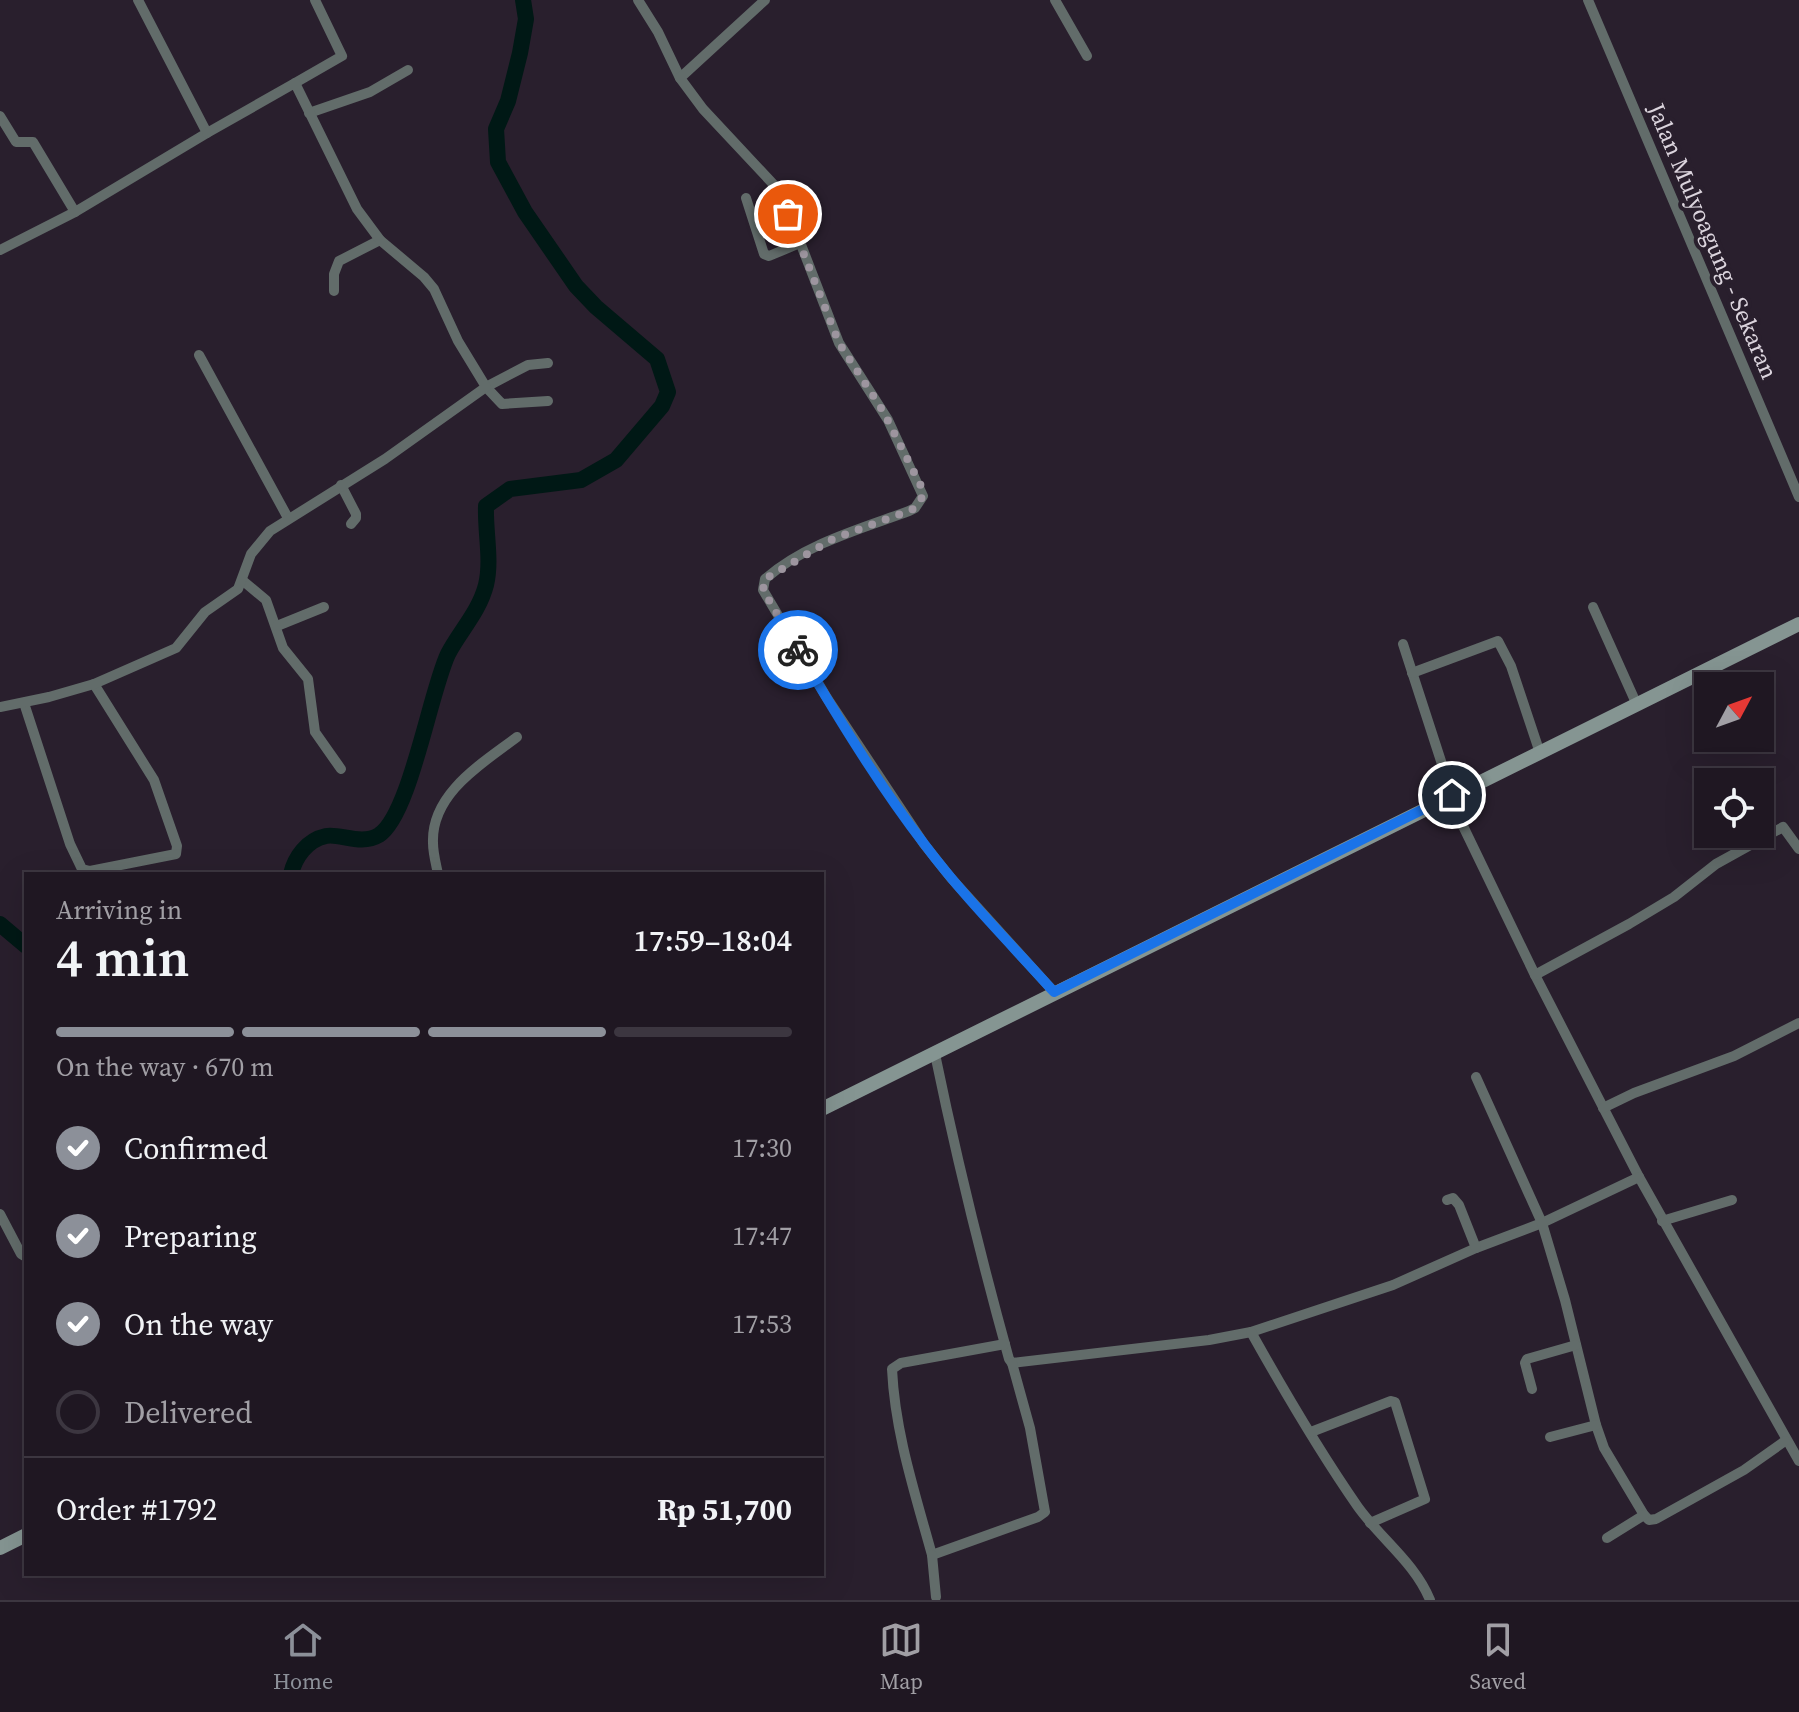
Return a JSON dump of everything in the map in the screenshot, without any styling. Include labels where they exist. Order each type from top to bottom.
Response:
[{"type":"street","points":[[138,0],[207,133]]},
{"type":"street","points":[[0,250],[75,212],[342,56],[315,0]]},
{"type":"street","points":[[638,0],[658,32],[680,78],[703,109],[768,177],[781,199],[839,343],[888,420],[921,486],[923,496],[915,508],[851,531],[781,568],[765,579],[763,590],[834,709],[924,844],[1054,992]]},
{"type":"street","points":[[680,78],[765,0]]},
{"type":"street","points":[[1055,0],[1087,56]]},
{"type":"street","name":"Jalan Mulyoagung - Sekaran","points":[[1588,0],[1799,497]]},
{"type":"street","points":[[309,113],[380,87],[408,70]]},
{"type":"street","points":[[295,83],[350,198],[380,240],[434,289],[458,341],[486,387],[502,404],[548,401]]},
{"type":"street","points":[[0,116],[16,142],[33,142],[75,212]]},
{"type":"street","points":[[746,198],[764,254],[769,256],[800,243]]},
{"type":"street","points":[[334,291],[334,274],[339,261],[380,240]]},
{"type":"street","points":[[199,355],[288,518]]},
{"type":"street","points":[[0,707],[94,684],[176,648],[201,617],[236,591],[245,565],[258,543],[288,518],[385,459],[486,387],[520,368],[534,363],[548,363]]},
{"type":"street","points":[[341,485],[356,514],[351,524]]},
{"type":"street","points":[[242,580],[266,600],[283,648],[308,679],[315,732],[341,769]]},
{"type":"street","points":[[277,626],[324,607]]},
{"type":"street","points":[[1593,607],[1637,705]]},
{"type":"street","points":[[824,1108],[1799,624]]},
{"type":"street","points":[[1412,673],[1488,642],[1498,641],[1511,666],[1540,753]]},
{"type":"street","points":[[1403,644],[1451,796],[1535,975],[1662,1221],[1799,1461]]},
{"type":"street","points":[[24,703],[70,844],[83,870],[176,854],[177,846],[154,780],[94,684]]},
{"type":"street","points":[[438,872],[434,832],[447,798],[457,785],[517,737]]},
{"type":"street","points":[[1535,975],[1640,918],[1674,897],[1716,864],[1783,827],[1799,849]]},
{"type":"street","points":[[1603,1108],[1634,1093],[1734,1056],[1799,1023]]},
{"type":"street","points":[[932,1555],[1045,1512],[1030,1428],[954,1148],[935,1054]]},
{"type":"street","points":[[1476,1077],[1542,1223],[1596,1425],[1611,1461],[1644,1515],[1649,1520],[1656,1519],[1744,1470],[1785,1441]]},
{"type":"street","points":[[1012,1363],[1209,1340],[1251,1332],[1393,1285],[1542,1223],[1639,1177]]},
{"type":"street","points":[[1447,1200],[1456,1199],[1476,1248]]},
{"type":"street","points":[[1662,1221],[1732,1200]]},
{"type":"street","points":[[0,1214],[24,1256]]},
{"type":"street","points":[[1251,1332],[1274,1374],[1370,1523],[1415,1572],[1430,1600]]},
{"type":"street","points":[[936,1597],[932,1555],[904,1455],[893,1398],[892,1369],[901,1363],[1005,1344]]},
{"type":"street","points":[[1532,1389],[1525,1363],[1527,1359],[1576,1345]]},
{"type":"street","points":[[1311,1432],[1340,1419],[1395,1402],[1425,1499],[1370,1523]]},
{"type":"street","points":[[1550,1437],[1596,1425]]},
{"type":"street","points":[[1607,1538],[1644,1515]]},
{"type":"street","points":[[0,1548],[24,1536]]},
{"type":"waterway","points":[[292,872],[303,850],[319,838],[372,838],[390,823],[410,779],[448,654],[483,595],[488,566],[486,506],[510,489],[581,480],[616,460],[662,406],[668,392],[657,359],[576,286],[525,212],[498,162],[496,129],[508,101],[520,53],[526,19],[523,0]]},
{"type":"waterway","points":[[0,924],[24,944]]},
{"type":"way so far","points":[[788,214],[839,343],[888,420],[923,496],[915,508],[833,539],[765,579],[763,590],[798,650]]},
{"type":"route","points":[[798,650],[863,755],[924,844],[1054,992],[1452,795]]}]
